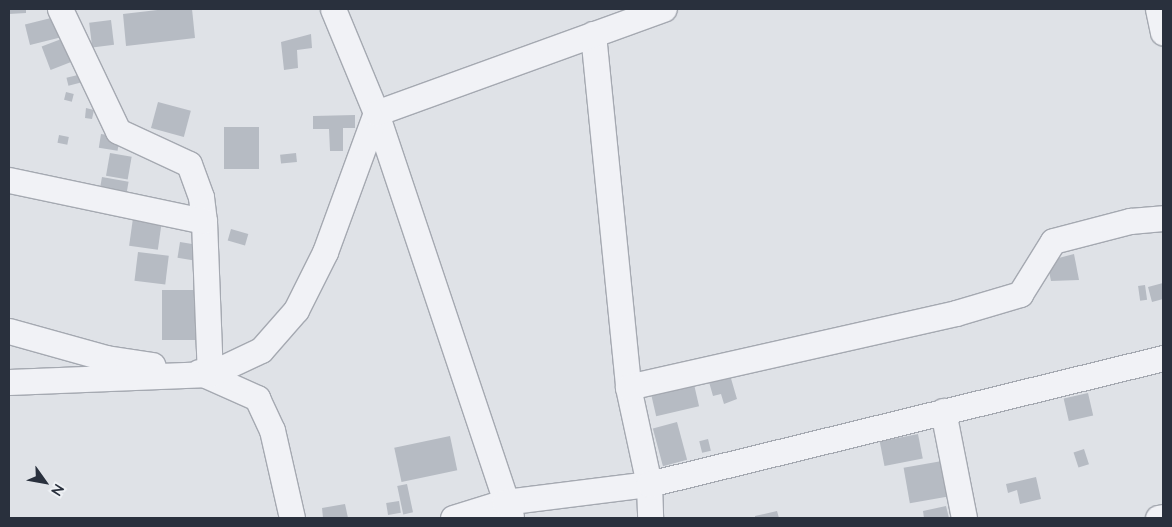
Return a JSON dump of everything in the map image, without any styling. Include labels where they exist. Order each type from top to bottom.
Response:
[{"type":"street","points":[[60,9],[118,130],[189,164],[201,197],[204,221],[210,374]]},
{"type":"street","points":[[333,9],[376,113],[508,510]]},
{"type":"street","points":[[9,382],[210,374],[261,350],[296,310],[325,252],[376,113],[592,34],[634,14],[664,9]]},
{"type":"street","points":[[1158,9],[1163,32]]},
{"type":"street","points":[[592,34],[628,387],[648,484],[650,518]]},
{"type":"street","points":[[9,180],[204,221]]},
{"type":"street","points":[[628,387],[956,313],[1020,294],[1052,241],[1130,221],[1163,218]]},
{"type":"street","points":[[9,331],[106,358],[210,374],[257,398],[272,430],[292,518]]},
{"type":"street","points":[[453,518],[508,510],[648,484],[943,410],[1163,358]]},
{"type":"street","points":[[943,410],[964,518]]},
{"type":"street","points":[[1158,518],[1163,517]]},
{"type":"building","points":[[9,9],[26,9],[26,13],[9,14]]},
{"type":"building","points":[[166,9],[192,9],[195,38],[126,46],[123,14]]},
{"type":"building","points":[[55,17],[60,37],[30,45],[25,24]]},
{"type":"building","points":[[111,20],[114,45],[92,47],[89,23]]},
{"type":"building","points":[[311,34],[312,48],[297,50],[298,68],[284,70],[281,42]]},
{"type":"building","points":[[64,38],[73,61],[51,70],[42,47]]},
{"type":"building","points":[[82,74],[84,82],[68,86],[66,78]]},
{"type":"building","points":[[66,92],[74,94],[72,102],[64,100]]},
{"type":"building","points":[[158,102],[191,111],[184,137],[151,128]]},
{"type":"building","points":[[86,108],[94,110],[92,119],[85,118]]},
{"type":"building","points":[[355,115],[355,128],[343,128],[343,151],[330,151],[329,129],[313,129],[313,116]]},
{"type":"building","points":[[224,127],[259,127],[259,169],[224,169]]},
{"type":"building","points":[[101,134],[120,137],[118,151],[99,148]]},
{"type":"building","points":[[59,135],[69,137],[67,145],[57,143]]},
{"type":"building","points":[[110,153],[132,157],[128,179],[106,176]]},
{"type":"building","points":[[296,153],[297,162],[281,164],[280,155]]},
{"type":"building","points":[[102,177],[129,182],[127,192],[100,187]]},
{"type":"building","points":[[134,211],[163,215],[158,250],[129,246]]},
{"type":"building","points":[[231,229],[248,234],[245,245],[228,241]]},
{"type":"building","points":[[180,242],[200,245],[197,261],[177,258]]},
{"type":"building","points":[[138,252],[169,256],[165,285],[134,281]]},
{"type":"building","points":[[1074,254],[1079,280],[1051,281],[1047,261]]},
{"type":"building","points":[[1163,283],[1163,299],[1152,302],[1148,287]]},
{"type":"building","points":[[1145,285],[1147,300],[1140,301],[1138,286]]},
{"type":"building","points":[[162,290],[197,290],[197,340],[162,340]]},
{"type":"building","points":[[730,375],[737,399],[724,404],[721,394],[713,396],[709,382]]},
{"type":"building","points":[[693,380],[699,406],[656,416],[650,390]]},
{"type":"building","points":[[1088,393],[1093,415],[1069,421],[1064,399]]},
{"type":"building","points":[[677,422],[687,460],[663,466],[653,428]]},
{"type":"building","points":[[918,434],[923,459],[884,466],[880,441]]},
{"type":"building","points":[[450,436],[457,470],[402,482],[394,448]]},
{"type":"building","points":[[708,439],[711,451],[702,453],[699,441]]},
{"type":"building","points":[[1084,449],[1089,464],[1078,468],[1074,452]]},
{"type":"building","points":[[942,461],[948,496],[910,503],[904,468]]},
{"type":"building","points":[[1036,477],[1041,499],[1020,504],[1017,490],[1008,493],[1006,484]]},
{"type":"building","points":[[407,484],[413,512],[403,514],[397,486]]},
{"type":"building","points":[[399,501],[401,513],[388,515],[386,503]]},
{"type":"building","points":[[345,504],[348,518],[323,518],[322,508]]},
{"type":"building","points":[[946,506],[949,518],[924,518],[923,511]]},
{"type":"building","points":[[777,511],[779,518],[755,518],[755,516]]}]
